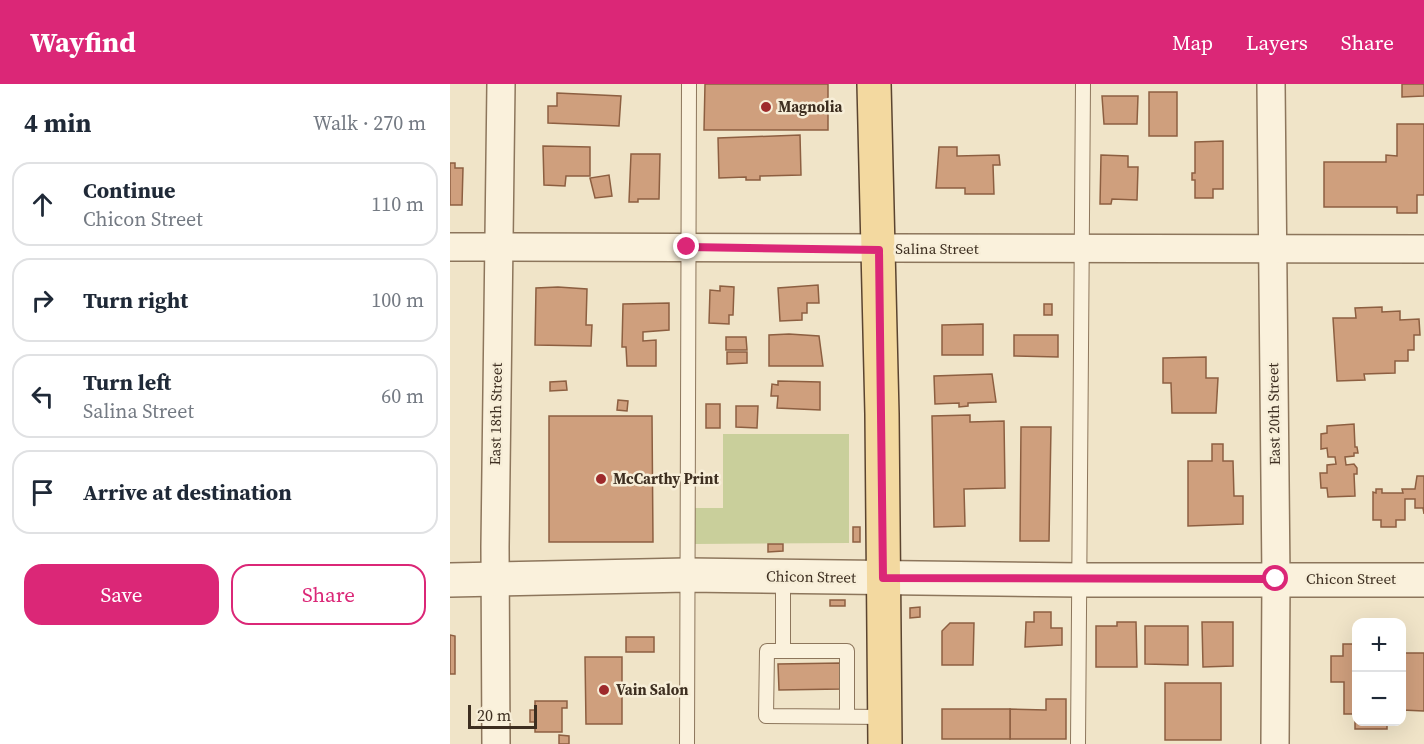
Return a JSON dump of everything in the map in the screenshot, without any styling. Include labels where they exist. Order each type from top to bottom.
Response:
[{"type":"main road","points":[[874,84],[879,250],[885,731]]},
{"type":"street","name":"East 18th Street","points":[[496,744],[495,580],[501,84]]},
{"type":"street","name":"East 20th Street","points":[[1271,84],[1276,579],[1275,744]]},
{"type":"street","name":"Salina Street","points":[[450,247],[879,250],[1271,247],[1424,249]]},
{"type":"street","name":"Chicon Street","points":[[450,580],[687,575],[1080,580],[1424,580]]},
{"type":"lane","points":[[687,744],[689,84]]},
{"type":"lane","points":[[1078,744],[1083,84]]},
{"type":"lane","points":[[783,576],[783,651]]},
{"type":"lane","points":[[847,716],[847,651],[767,651],[766,716],[847,716],[885,731]]},
{"type":"green space","points":[[723,434],[849,434],[849,543],[694,544],[693,508],[723,508]]},
{"type":"building","name":"Magnolia","points":[[705,84],[828,84],[828,130],[704,130]]},
{"type":"building","points":[[1402,84],[1424,84],[1424,96],[1402,97]]},
{"type":"building","points":[[1149,92],[1177,92],[1177,136],[1149,136]]},
{"type":"building","points":[[557,93],[621,96],[619,126],[548,123],[548,106],[557,106]]},
{"type":"building","points":[[1102,96],[1138,96],[1137,124],[1104,124]]},
{"type":"building","points":[[1397,124],[1424,124],[1424,195],[1417,195],[1417,213],[1397,213],[1397,207],[1324,207],[1324,162],[1386,162],[1386,155],[1397,156]]},
{"type":"building","points":[[800,135],[801,175],[760,176],[760,180],[746,180],[746,177],[719,178],[718,138]]},
{"type":"building","points":[[1223,141],[1223,189],[1213,189],[1213,198],[1195,198],[1195,180],[1192,180],[1192,173],[1195,173],[1195,142]]},
{"type":"building","points":[[543,146],[590,147],[590,176],[566,176],[565,186],[544,185]]},
{"type":"building","points":[[939,147],[957,147],[957,156],[999,155],[1000,165],[993,165],[994,194],[965,194],[965,188],[936,188]]},
{"type":"building","points":[[631,154],[660,154],[659,199],[638,199],[638,202],[629,202]]},
{"type":"building","points":[[1101,155],[1128,156],[1128,167],[1138,167],[1137,200],[1112,199],[1111,204],[1100,204]]},
{"type":"building","points":[[450,163],[455,163],[455,168],[463,168],[462,205],[450,205]]},
{"type":"building","points":[[609,175],[612,196],[595,198],[590,178]]},
{"type":"building","points":[[818,285],[819,303],[807,303],[807,313],[802,313],[802,320],[780,321],[778,288]]},
{"type":"building","points":[[720,286],[734,287],[733,315],[729,315],[729,324],[709,323],[710,290],[720,291]]},
{"type":"building","points":[[536,288],[587,289],[586,325],[592,325],[591,346],[535,345]]},
{"type":"building","points":[[669,303],[669,330],[643,332],[643,341],[656,340],[656,366],[627,366],[626,347],[622,347],[623,304]]},
{"type":"building","points":[[1044,304],[1052,304],[1052,315],[1044,315]]},
{"type":"building","points":[[1382,307],[1382,312],[1400,311],[1400,320],[1419,319],[1420,335],[1414,335],[1414,350],[1408,350],[1408,361],[1395,361],[1395,373],[1364,374],[1365,380],[1337,381],[1333,318],[1356,318],[1355,308]]},
{"type":"building","points":[[983,324],[983,355],[942,355],[942,325]]},
{"type":"building","points":[[769,335],[819,336],[823,366],[769,366]]},
{"type":"building","points":[[1014,335],[1058,335],[1058,357],[1014,356]]},
{"type":"building","points":[[726,337],[746,337],[747,350],[726,350]]},
{"type":"building","points":[[727,352],[747,352],[747,363],[727,364]]},
{"type":"building","points":[[1206,357],[1206,378],[1218,378],[1216,413],[1172,413],[1171,383],[1163,383],[1163,358]]},
{"type":"building","points":[[992,374],[996,402],[968,403],[968,406],[959,407],[959,403],[935,404],[934,376]]},
{"type":"building","points":[[566,381],[567,390],[550,391],[550,382]]},
{"type":"building","points":[[778,381],[820,382],[820,410],[777,408],[778,396],[771,396],[772,384],[778,385]]},
{"type":"building","points":[[618,400],[628,401],[627,411],[617,410]]},
{"type":"building","points":[[706,404],[720,404],[720,428],[706,428]]},
{"type":"building","points":[[736,406],[758,406],[757,428],[736,427]]},
{"type":"building","points":[[970,415],[970,422],[1004,421],[1005,488],[964,489],[965,526],[934,527],[932,416]]},
{"type":"building","name":"McCarthy Print","points":[[549,416],[652,416],[653,542],[549,542]]},
{"type":"building","points":[[1354,424],[1355,447],[1358,453],[1345,457],[1346,465],[1354,464],[1357,468],[1357,474],[1354,474],[1355,496],[1328,497],[1327,488],[1321,488],[1320,473],[1327,473],[1327,465],[1336,464],[1335,457],[1328,457],[1327,448],[1321,449],[1321,434],[1327,433],[1327,426]]},
{"type":"building","points":[[1021,427],[1051,427],[1049,541],[1020,541]]},
{"type":"building","points":[[1212,444],[1223,444],[1223,461],[1233,461],[1234,496],[1243,496],[1243,524],[1188,526],[1188,461],[1212,461]]},
{"type":"building","points":[[1417,476],[1424,476],[1424,514],[1423,508],[1415,508],[1415,499],[1405,499],[1405,520],[1396,520],[1396,527],[1381,527],[1381,520],[1373,520],[1373,492],[1376,493],[1376,489],[1382,489],[1382,493],[1403,493],[1402,489],[1415,489]]},
{"type":"building","points":[[853,527],[860,527],[860,542],[853,542]]},
{"type":"building","points":[[768,544],[783,544],[783,551],[768,552]]},
{"type":"building","points":[[830,600],[845,600],[845,606],[830,606]]},
{"type":"building","points":[[920,607],[920,617],[910,618],[910,608]]},
{"type":"building","points":[[1034,612],[1051,612],[1051,628],[1062,628],[1062,645],[1025,647],[1026,622],[1034,622]]},
{"type":"building","points":[[1117,622],[1136,622],[1137,667],[1096,667],[1096,626],[1117,626]]},
{"type":"building","points":[[1202,622],[1233,622],[1233,666],[1203,667]]},
{"type":"building","points":[[950,623],[974,623],[973,665],[942,665],[942,631]]},
{"type":"building","points":[[1145,626],[1188,626],[1188,665],[1145,664]]},
{"type":"building","points":[[450,635],[455,636],[455,674],[450,674]]},
{"type":"building","points":[[626,637],[654,637],[654,652],[626,652]]},
{"type":"building","points":[[1343,644],[1352,644],[1352,714],[1344,714],[1344,682],[1331,682],[1331,656],[1343,656]]},
{"type":"building","points":[[1406,653],[1424,653],[1424,711],[1406,710]]},
{"type":"building","name":"Vain Salon","points":[[585,657],[622,657],[622,724],[586,724]]},
{"type":"building","points":[[841,663],[841,689],[779,690],[778,664]]},
{"type":"building","points":[[1165,683],[1221,683],[1221,740],[1165,740]]},
{"type":"building","points":[[1046,699],[1066,699],[1066,739],[1010,739],[1010,709],[1046,710]]},
{"type":"building","points":[[535,701],[567,701],[567,708],[562,708],[562,732],[535,732],[535,722],[530,722],[530,710],[535,710]]},
{"type":"building","points":[[942,709],[1010,709],[1010,739],[942,739]]},
{"type":"building","points":[[1355,726],[1387,726],[1387,729],[1355,729]]},
{"type":"building","points":[[559,735],[569,736],[569,744],[559,744]]},
{"type":"place","name":"Magnolia","points":[[766,107]]},
{"type":"place","name":"McCarthy Print","points":[[601,479]]},
{"type":"place","name":"Vain Salon","points":[[604,690]]},
{"type":"route","points":[[687,247],[879,250],[883,578],[1276,579]]}]
